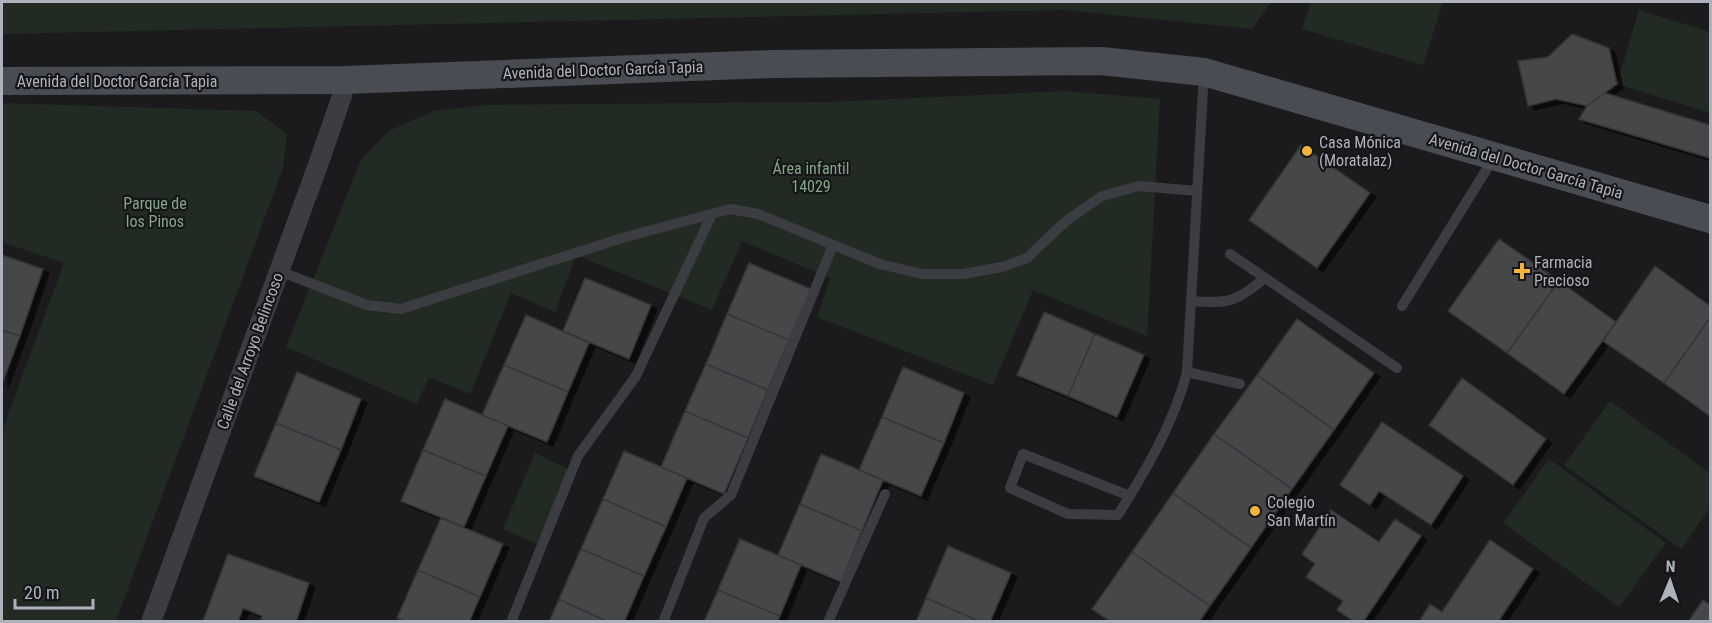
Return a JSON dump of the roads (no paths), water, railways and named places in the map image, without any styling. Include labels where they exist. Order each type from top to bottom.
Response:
[{"type":"street","name":"Avenida del Doctor García Tapia","points":[[2,81],[344,80],[773,64],[1101,61],[1204,72],[1710,219]]},
{"type":"street","name":"Calle del Arroyo Belincoso","points":[[151,621],[342,96],[344,80]]},
{"type":"lane","points":[[1130,496],[1023,454],[1010,488],[1068,514],[1118,515],[1130,496],[1179,406],[1187,372],[1204,72]]},
{"type":"lane","points":[[1402,306],[1495,156]]},
{"type":"lane","points":[[279,271],[367,305],[400,309],[622,238],[730,209],[758,214],[880,264],[922,274],[963,274],[1002,267],[1027,258],[1066,221],[1102,196],[1139,186],[1197,191]]},
{"type":"lane","points":[[511,621],[578,456],[636,376],[712,214]]},
{"type":"lane","points":[[663,621],[704,518],[731,495],[833,245]]},
{"type":"lane","points":[[1230,254],[1397,368]]},
{"type":"lane","points":[[1191,301],[1217,303],[1238,300],[1265,278]]},
{"type":"lane","points":[[1187,372],[1240,384]]},
{"type":"lane","points":[[828,621],[885,494]]},
{"type":"place","name":"Casa Mónica (Moratalaz)","points":[[1307,151]]},
{"type":"place","name":"Farmacia Precioso","points":[[1522,271]]},
{"type":"place","name":"Colegio San Martín","points":[[1255,511]]},
{"type":"park label","name":"Área infantil 14029","points":[[811,177]]},
{"type":"park label","name":"Parque de los Pinos","points":[[155,212]]}]
